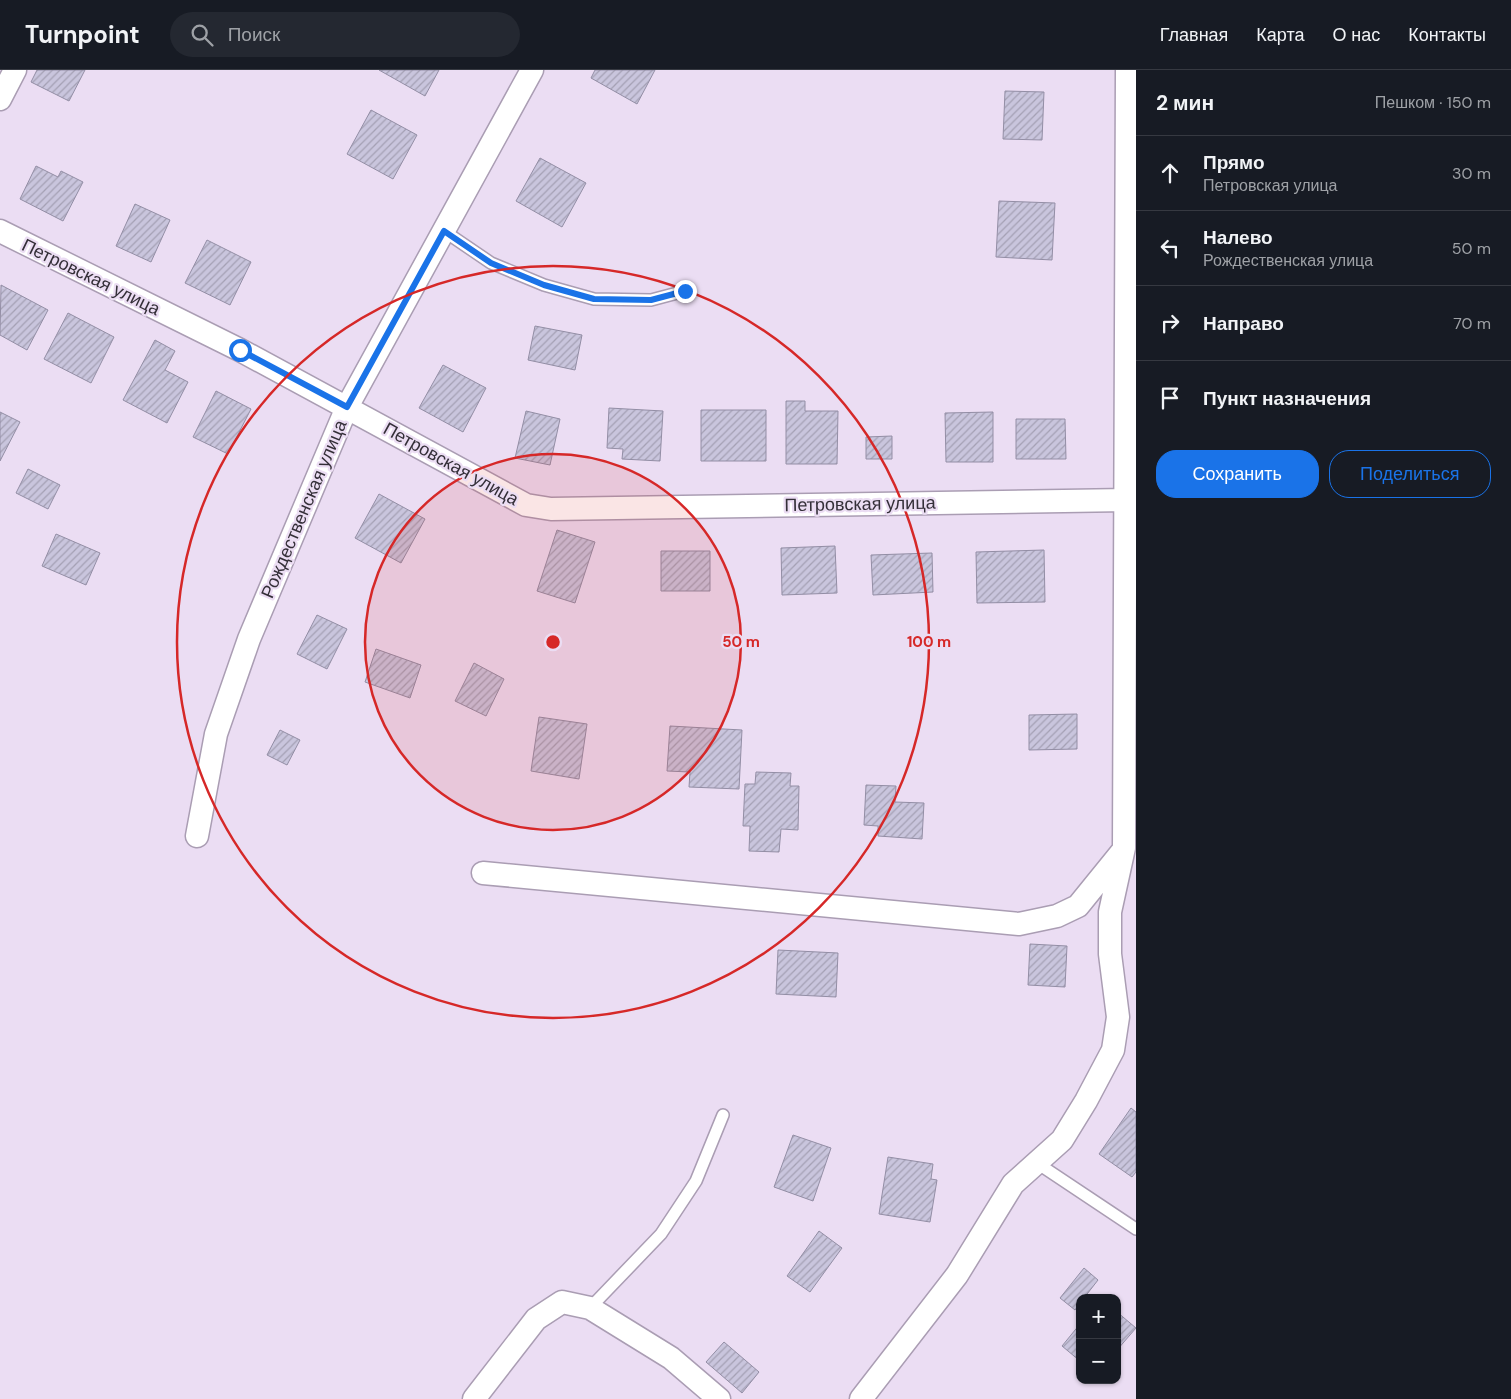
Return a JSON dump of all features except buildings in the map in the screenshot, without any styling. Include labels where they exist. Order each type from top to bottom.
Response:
[{"type":"street","points":[[0,98],[15,70]]},
{"type":"street","name":"Рождественская улица","points":[[197,836],[216,734],[249,639],[347,407],[532,70]]},
{"type":"street","points":[[861,1399],[957,1275],[1014,1184],[1062,1140],[1086,1101],[1113,1050],[1118,1017],[1110,954],[1110,912],[1130,848],[1127,500],[1132,141],[1128,70]]},
{"type":"street","name":"Петровская улица","points":[[0,231],[240,350],[526,505],[551,509],[1127,500]]},
{"type":"street","points":[[483,873],[1019,924],[1057,916],[1078,906],[1130,848]]},
{"type":"street","points":[[474,1399],[536,1319],[562,1302],[590,1308],[671,1358],[718,1399]]},
{"type":"lane","points":[[444,231],[491,263],[544,285],[594,299],[651,300],[685,291]]},
{"type":"lane","points":[[590,1308],[661,1234],[696,1182],[723,1116]]},
{"type":"lane","points":[[1037,1163],[1136,1229]]},
{"type":"route","points":[[240,350],[347,407],[444,231],[491,263],[544,285],[594,299],[651,300],[685,291]]}]
